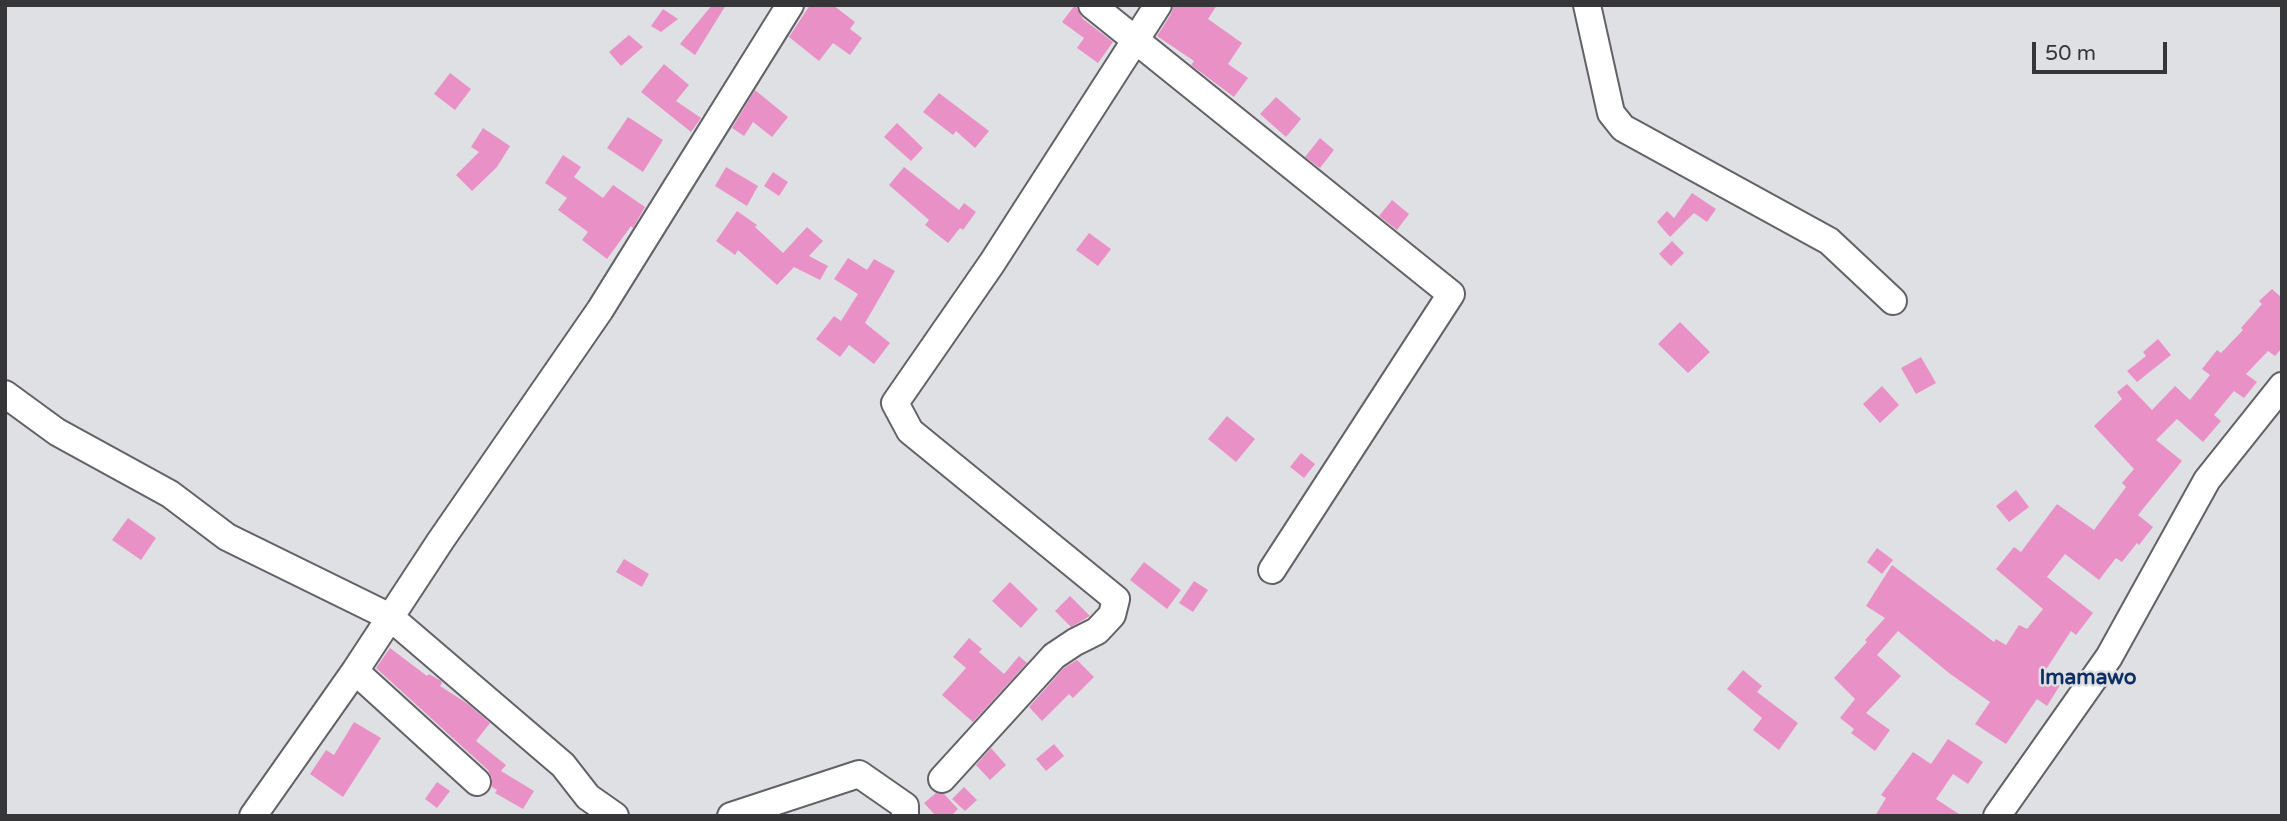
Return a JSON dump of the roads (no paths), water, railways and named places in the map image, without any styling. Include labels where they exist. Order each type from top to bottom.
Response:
[{"type":"street","points":[[253,816],[355,671],[600,310],[790,5]]},
{"type":"street","points":[[1092,5],[1451,294],[1272,570]]},
{"type":"street","points":[[942,779],[1054,656],[1097,631],[1112,615],[1116,599],[910,431],[895,403],[992,263],[1158,5]]},
{"type":"street","points":[[1587,5],[1611,113],[1623,128],[1829,241],[1893,301]]},
{"type":"street","points":[[1997,816],[2109,657],[2207,480],[2282,386]]},
{"type":"street","points":[[5,394],[57,432],[170,494],[227,537],[390,617],[563,765],[588,797],[615,816]]},
{"type":"street","points":[[355,671],[478,782]]},
{"type":"street","points":[[731,816],[859,774],[905,806],[905,816]]},
{"type":"district","name":"Imamawo","points":[[2088,678]]}]
